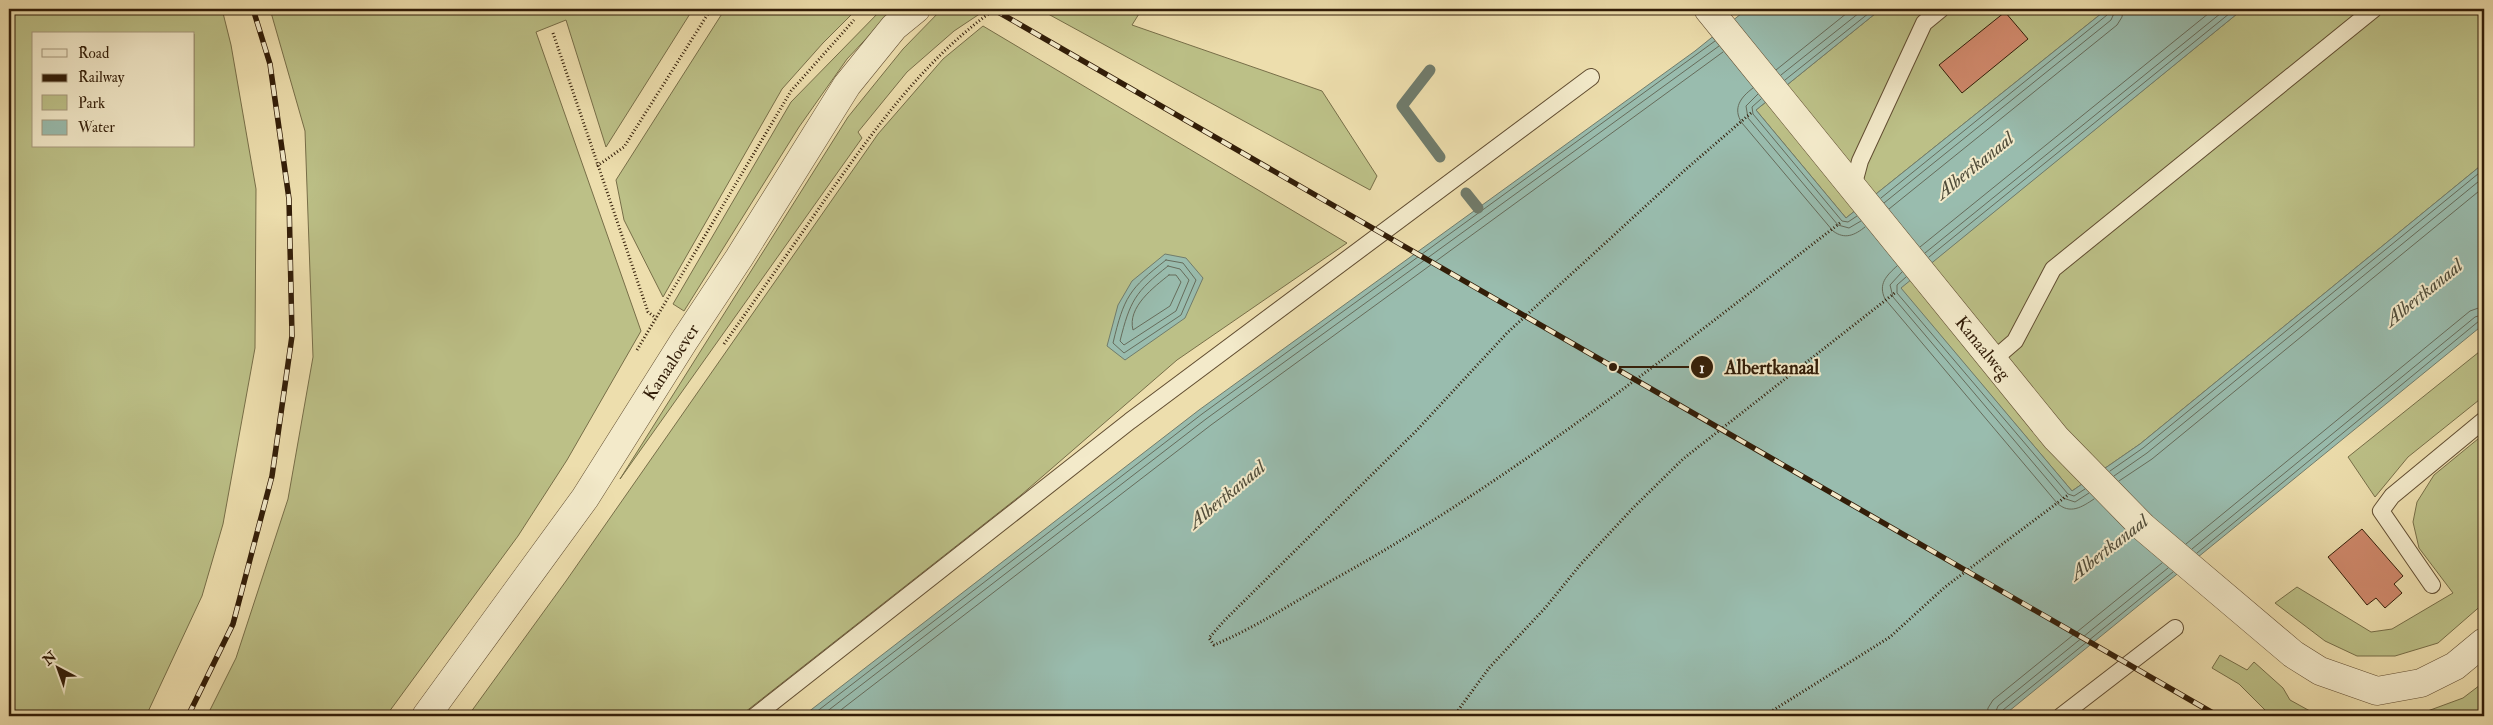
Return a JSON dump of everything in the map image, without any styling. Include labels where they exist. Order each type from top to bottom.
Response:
[{"type":"street","name":"Kanaaloever","points":[[426,716],[585,498],[739,258],[846,86],[894,27],[916,9]]},
{"type":"street","name":"Kanaalweg","points":[[1708,9],[2056,438],[2143,527],[2293,654],[2320,671],[2377,691],[2422,682],[2455,666],[2484,642]]},
{"type":"lane","points":[[1853,187],[1860,161],[1924,23],[1941,9]]},
{"type":"lane","points":[[1994,360],[2014,341],[2053,269],[2374,9]]},
{"type":"lane","points":[[755,716],[1130,421],[1591,77]]},
{"type":"lane","points":[[2432,585],[2381,512],[2392,496],[2484,420]]},
{"type":"lane","points":[[2061,716],[2175,628]]},
{"type":"path","points":[[597,166],[624,147],[711,9]]},
{"type":"path","points":[[718,353],[867,140],[901,96],[941,55],[995,9]]},
{"type":"path","points":[[636,352],[791,91],[858,16]]},
{"type":"path","points":[[553,32],[648,312],[684,341]]},
{"type":"path","points":[[1756,110],[1685,170],[1507,333],[1417,430],[1224,622],[1210,638],[1214,644],[1407,539],[1502,475],[1636,381],[1846,218]]},
{"type":"path","points":[[1454,716],[1490,668],[1546,607],[1580,565],[1633,508],[1683,459],[1900,288]]},
{"type":"path","points":[[1764,716],[1890,637],[1945,587],[2072,491]]},
{"type":"green space","points":[[9,9],[222,9],[231,45],[256,189],[255,348],[223,524],[202,596],[146,716],[9,716]]},
{"type":"green space","points":[[270,9],[693,9],[606,147],[566,20],[536,32],[641,331],[567,460],[518,536],[386,716],[207,716],[236,658],[288,499],[313,357],[305,131]]},
{"type":"green space","points":[[725,9],[857,9],[823,43],[782,89],[663,297],[624,220],[616,180]]},
{"type":"green space","points":[[882,9],[894,9],[847,59],[799,127],[684,311],[673,304],[791,102]]},
{"type":"green space","points":[[942,9],[987,9],[954,31],[907,72],[858,132],[862,138],[620,479],[848,117],[903,49]]},
{"type":"green space","points":[[1039,9],[1142,9],[1132,25],[1322,91],[1377,176],[1370,190]]},
{"type":"green space","points":[[1881,9],[2107,9],[1846,218],[1756,110]]},
{"type":"green space","points":[[2243,9],[2484,9],[2484,163],[2140,444],[2072,491],[1900,288]]},
{"type":"green space","points":[[983,26],[1347,243],[1177,360],[1021,495],[740,716],[468,716],[566,581],[878,134],[943,59]]},
{"type":"green space","points":[[2484,348],[2484,396],[2408,457],[2375,497],[2348,457]]},
{"type":"green space","points":[[2484,434],[2484,603],[2438,643],[2395,656],[2357,656],[2325,641],[2275,603],[2297,587],[2371,632],[2392,629],[2453,593],[2419,548],[2413,522],[2417,502],[2434,475]]},
{"type":"green space","points":[[2220,655],[2247,670],[2254,662],[2283,688],[2290,700],[2319,716],[2271,716],[2239,684],[2212,668]]},
{"type":"green space","points":[[2484,682],[2484,716],[2414,716],[2463,698]]},
{"type":"water","name":"Albertkanaal","points":[[1747,9],[1881,9],[1756,110],[1846,218],[2107,9],[2243,9],[1901,288],[2072,491],[2140,444],[2484,163],[2484,324],[2003,716],[803,716],[1199,410],[1695,51]]},
{"type":"water","points":[[1165,254],[1186,258],[1203,278],[1185,318],[1125,360],[1107,346],[1118,305],[1132,281]]},
{"type":"building","points":[[2005,12],[2028,39],[1962,93],[1939,65]]},
{"type":"building","points":[[2362,529],[2403,576],[2394,584],[2402,593],[2385,608],[2376,598],[2367,605],[2328,557]]},
{"type":"waterway","points":[[1430,70],[1402,106],[1440,157]]},
{"type":"waterway","points":[[1466,193],[1478,208]]},
{"type":"railway","points":[[188,716],[233,624],[272,476],[292,336],[289,199],[270,64],[253,9]]},
{"type":"railway","points":[[993,9],[2218,716]]},
{"type":"place","name":"Albertkanaal","points":[[1613,367]]}]
